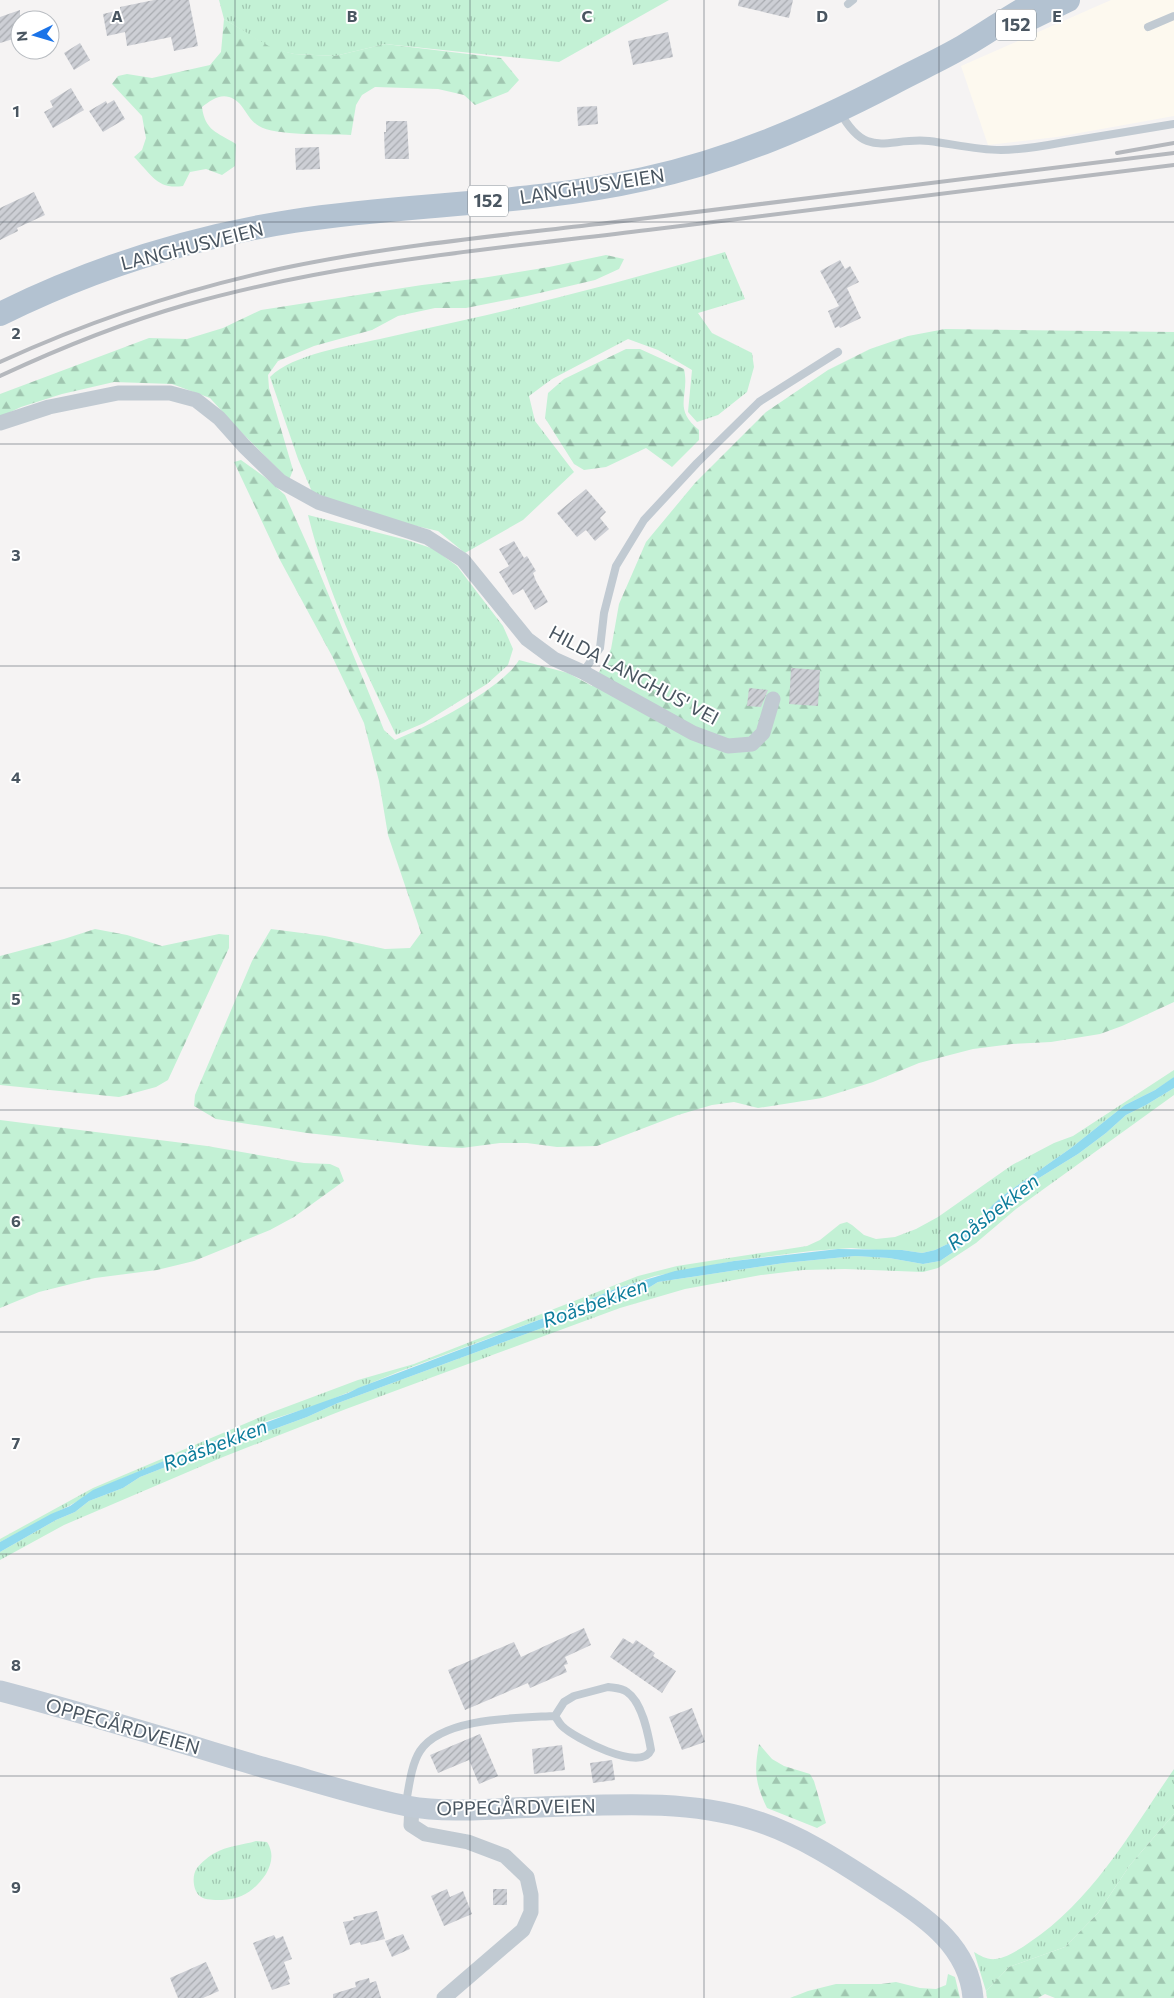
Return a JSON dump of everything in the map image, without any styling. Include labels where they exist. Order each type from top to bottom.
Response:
[{"type":"main road","name":"LANGHUSVEIEN","points":[[0,314],[71,282],[110,267],[205,239],[294,221],[384,210],[592,190],[642,180],[722,158],[756,147],[839,110],[963,46],[1040,0]]},
{"type":"main road","name":"LANGHUSVEIEN","points":[[963,46],[1027,20],[1068,0]]},
{"type":"main road","name":"OPPEGÅRDVEIEN","points":[[0,1691],[356,1794],[409,1806],[464,1809],[664,1805],[709,1810],[754,1821],[792,1836],[832,1857],[894,1897],[933,1926],[952,1945],[965,1965],[973,1998]]},
{"type":"street","name":"HILDA LANGHUS' VEI","points":[[0,423],[49,407],[118,393],[170,392],[196,400],[219,418],[244,446],[280,481],[318,502],[428,537],[463,560],[527,639],[554,659],[583,672],[693,733],[728,746],[752,744],[764,733],[773,699]]},
{"type":"street","points":[[409,1806],[411,1825],[425,1834],[468,1842],[505,1856],[527,1877],[531,1895],[531,1912],[524,1930],[444,1998]]},
{"type":"lane","points":[[1148,27],[1174,16]]},
{"type":"lane","points":[[839,110],[850,129],[863,139],[877,144],[928,141],[976,149],[1003,150],[1036,147],[1174,124]]},
{"type":"lane","points":[[583,672],[600,648],[604,613],[616,566],[644,520],[697,463],[759,402],[838,352]]},
{"type":"lane","points":[[608,1687],[626,1691],[635,1701],[645,1723],[649,1734],[650,1752],[635,1758],[621,1756],[581,1738],[563,1726],[555,1716],[564,1702],[574,1696],[608,1687]]},
{"type":"lane","points":[[409,1806],[415,1763],[420,1751],[430,1739],[450,1730],[506,1718],[555,1716]]},
{"type":"shaded area","points":[[1111,0],[1174,0],[1174,116],[1057,137],[988,145],[961,66]]},
{"type":"green space","points":[[219,0],[669,0],[559,62],[385,44],[335,56],[294,54],[272,49],[224,19]]},
{"type":"green space","points":[[224,19],[272,48],[294,54],[335,56],[385,44],[501,58],[519,80],[508,92],[475,105],[464,95],[438,89],[375,87],[362,95],[356,105],[351,135],[289,133],[266,129],[255,123],[234,99],[225,96],[218,97],[202,107],[209,126],[236,144],[235,166],[222,175],[206,169],[190,172],[183,186],[167,186],[150,175],[134,157],[142,150],[146,138],[142,116],[112,84],[118,76],[127,74],[152,78],[210,65],[221,52]]},
{"type":"green space","points":[[725,252],[745,299],[698,313],[712,333],[752,353],[754,367],[747,392],[718,415],[697,422],[688,412],[692,370],[658,350],[628,339],[552,379],[529,396],[535,421],[574,472],[523,520],[465,553],[438,531],[390,520],[313,494],[298,459],[270,377],[280,369],[292,362],[337,348],[517,308]]},
{"type":"green space","points":[[606,255],[624,259],[619,269],[595,280],[466,308],[435,308],[398,316],[372,330],[314,346],[278,361],[268,375],[269,388],[293,470],[289,480],[210,398],[172,384],[114,382],[62,394],[21,407],[0,417],[0,394],[149,338],[187,339],[223,328],[261,310],[422,285],[482,278]]},
{"type":"green space","points":[[945,329],[1174,332],[1174,1002],[1100,1034],[1051,1042],[973,1049],[919,1063],[873,1082],[822,1098],[758,1108],[734,1102],[712,1105],[678,1115],[597,1146],[557,1147],[527,1143],[500,1143],[462,1148],[426,1146],[307,1133],[216,1119],[194,1106],[195,1095],[252,961],[271,929],[325,936],[385,949],[410,948],[421,933],[388,835],[379,781],[364,723],[332,656],[280,560],[234,462],[241,460],[285,495],[316,564],[384,730],[395,740],[444,717],[481,695],[497,683],[519,660],[568,673],[592,686],[611,649],[619,604],[646,542],[695,483],[766,412],[828,370],[870,349],[908,336]]},
{"type":"green space","points":[[626,349],[640,349],[684,369],[684,408],[686,415],[699,430],[699,440],[672,467],[646,448],[606,467],[584,470],[574,464],[545,418],[548,393],[564,379]]},
{"type":"green space","points":[[308,515],[407,540],[434,549],[457,566],[503,626],[513,649],[508,665],[487,684],[424,723],[396,735],[335,600]]},
{"type":"green space","points":[[95,929],[127,935],[162,946],[219,934],[229,935],[229,948],[168,1080],[156,1087],[119,1097],[0,1085],[0,956]]},
{"type":"green space","points":[[1174,1070],[1174,1077],[1172,1079],[1125,1105],[1071,1148],[1001,1197],[958,1239],[935,1250],[922,1253],[902,1250],[851,1248],[811,1251],[734,1261],[655,1276],[615,1289],[320,1404],[267,1421],[198,1447],[114,1482],[0,1542],[0,1539],[93,1488],[270,1413],[358,1380],[414,1364],[638,1276],[677,1266],[807,1246],[820,1240],[840,1224],[847,1222],[864,1235],[876,1239],[895,1237],[916,1229],[938,1217],[1012,1165],[1054,1143],[1073,1136]]},
{"type":"green space","points":[[1174,1088],[1174,1095],[1016,1209],[976,1243],[938,1268],[923,1272],[845,1269],[803,1270],[761,1275],[685,1289],[620,1308],[346,1409],[223,1457],[64,1525],[0,1560],[0,1552],[56,1520],[75,1512],[89,1501],[123,1488],[140,1477],[222,1445],[307,1417],[338,1403],[575,1316],[618,1298],[645,1290],[658,1282],[784,1263],[855,1256],[889,1258],[923,1264],[940,1261],[968,1242],[1039,1178],[1078,1154],[1126,1115]]},
{"type":"green space","points":[[0,1120],[207,1146],[304,1163],[330,1164],[339,1168],[344,1181],[294,1217],[270,1230],[194,1261],[157,1270],[95,1278],[39,1292],[0,1308]]},
{"type":"green space","points":[[759,1744],[772,1759],[784,1766],[810,1774],[814,1781],[826,1823],[817,1828],[767,1808],[757,1777],[756,1762]]},
{"type":"green space","points":[[1174,1769],[1174,1814],[1130,1865],[1098,1913],[1065,1947],[1009,1967],[986,1991],[974,1952],[990,1959],[1005,1956],[1022,1947],[1053,1925],[1073,1906],[1110,1863]]},
{"type":"green space","points":[[1174,1814],[1174,1998],[1055,1998],[1045,1994],[1038,1998],[987,1998],[986,1991],[1009,1967],[1065,1947],[1098,1913],[1130,1865]]},
{"type":"green space","points":[[256,1841],[267,1842],[271,1854],[268,1870],[257,1885],[242,1896],[222,1900],[210,1900],[203,1898],[197,1893],[194,1884],[195,1871],[211,1855],[229,1847]]},
{"type":"green space","points":[[948,1974],[955,1977],[960,1998],[790,1998],[836,1984],[896,1982],[920,1988],[936,1989],[946,1985]]},
{"type":"water","name":"Roåsbekken","points":[[1174,1077],[1174,1088],[1126,1115],[1078,1154],[1039,1178],[968,1242],[940,1261],[923,1264],[889,1258],[855,1256],[784,1263],[658,1282],[645,1290],[618,1298],[575,1316],[338,1403],[307,1417],[222,1445],[140,1477],[123,1488],[89,1501],[75,1512],[56,1520],[0,1552],[0,1542],[51,1514],[70,1506],[93,1490],[198,1447],[348,1393],[615,1289],[675,1271],[734,1261],[838,1249],[902,1250],[922,1253],[935,1250],[958,1239],[1001,1197],[1071,1148],[1125,1105],[1155,1090]]},
{"type":"building","points":[[154,0],[189,0],[198,46],[174,51],[171,37],[127,46],[125,32],[107,36],[103,14],[120,10],[120,7]]},
{"type":"building","points":[[739,0],[793,0],[789,18],[738,6]]},
{"type":"building","points":[[10,14],[10,40],[0,43],[0,17]]},
{"type":"building","points":[[668,32],[673,57],[633,65],[628,41]]},
{"type":"building","points":[[80,43],[90,60],[74,70],[64,53]]},
{"type":"building","points":[[71,88],[84,110],[53,128],[44,112],[53,107],[50,101]]},
{"type":"building","points":[[114,100],[125,119],[103,132],[89,111],[106,101],[107,104]]},
{"type":"building","points":[[597,106],[598,124],[578,126],[577,107]]},
{"type":"building","points":[[386,121],[407,121],[409,159],[385,159],[384,132],[386,132]]},
{"type":"building","points":[[319,147],[320,169],[296,170],[295,148]]},
{"type":"building","points":[[34,192],[45,215],[17,228],[18,231],[0,240],[0,208]]},
{"type":"building","points":[[840,260],[845,269],[850,266],[859,282],[847,288],[861,318],[840,328],[839,326],[835,328],[828,311],[839,306],[820,271]]},
{"type":"building","points":[[586,489],[606,512],[600,518],[609,529],[595,541],[586,530],[577,537],[557,513]]},
{"type":"building","points":[[514,541],[524,558],[527,556],[536,571],[533,573],[536,581],[548,602],[535,610],[523,589],[513,595],[499,572],[509,566],[499,549]]},
{"type":"building","points":[[791,668],[820,670],[818,706],[789,704]]},
{"type":"building","points":[[749,688],[768,690],[761,707],[747,706]]},
{"type":"building","points":[[584,1628],[591,1645],[565,1657],[568,1664],[564,1665],[567,1672],[530,1688],[528,1683],[465,1710],[448,1670],[514,1642],[521,1657]]},
{"type":"building","points":[[623,1638],[633,1644],[636,1640],[655,1653],[653,1656],[676,1671],[662,1693],[610,1657]]},
{"type":"building","points":[[692,1708],[705,1742],[682,1750],[669,1717]]},
{"type":"building","points":[[480,1734],[498,1776],[479,1784],[469,1760],[438,1773],[430,1755]]},
{"type":"building","points":[[562,1745],[565,1770],[534,1774],[532,1749]]},
{"type":"building","points":[[612,1760],[615,1780],[593,1783],[590,1763]]},
{"type":"building","points":[[447,1889],[450,1897],[463,1891],[472,1914],[444,1926],[431,1896]]},
{"type":"building","points":[[493,1889],[507,1889],[507,1905],[493,1905]]},
{"type":"building","points":[[377,1911],[385,1939],[361,1945],[360,1942],[350,1945],[343,1922],[354,1920],[353,1917]]},
{"type":"building","points":[[403,1934],[410,1949],[392,1957],[385,1941]]},
{"type":"building","points":[[274,1935],[276,1939],[283,1936],[292,1959],[284,1962],[290,1984],[272,1990],[253,1943]]},
{"type":"building","points":[[206,1962],[219,1991],[203,1998],[178,1998],[170,1978]]},
{"type":"building","points":[[369,1978],[370,1983],[376,1981],[381,1998],[333,1998],[333,1994],[356,1987],[355,1982]]},
{"type":"railway","points":[[1117,153],[1174,143]]},
{"type":"railway","points":[[0,362],[68,333],[137,308],[243,277],[320,261],[442,242],[1174,153]]},
{"type":"railway","points":[[0,376],[91,337],[161,312],[242,290],[357,267],[415,258],[1174,165]]}]
